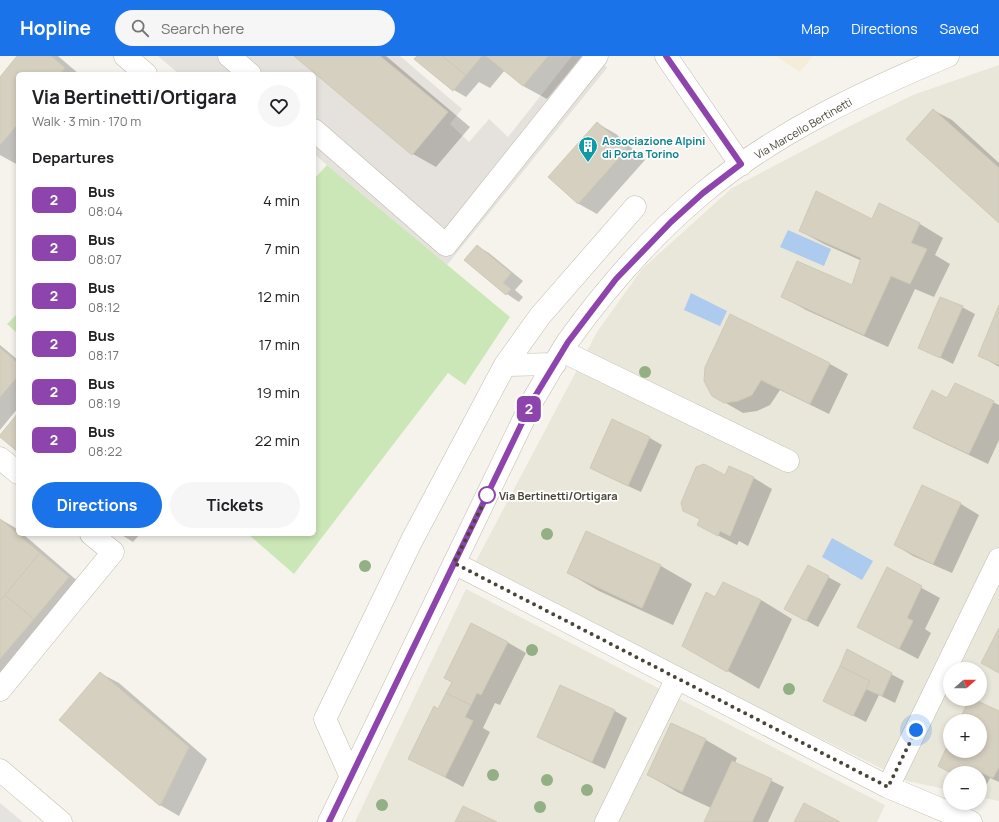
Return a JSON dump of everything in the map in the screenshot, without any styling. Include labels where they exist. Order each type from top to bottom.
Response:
[{"type":"street","points":[[125,56],[144,72]]},
{"type":"street","points":[[229,56],[248,72]]},
{"type":"street","points":[[316,132],[446,245],[597,56]]},
{"type":"street","points":[[666,56],[741,164]]},
{"type":"street","name":"Via Marcello Bertinetti","points":[[329,822],[534,398],[559,357],[616,279],[671,222],[703,193],[741,164],[829,112],[889,81],[948,56]]},
{"type":"street","points":[[351,776],[325,719],[412,540],[505,365],[540,316],[635,207]]},
{"type":"street","points":[[578,272],[605,294]]},
{"type":"street","points":[[505,365],[559,357],[788,461]]},
{"type":"street","points":[[0,458],[16,471]]},
{"type":"street","points":[[0,690],[113,552],[93,536]]},
{"type":"street","points":[[888,787],[999,558]]},
{"type":"street","points":[[454,563],[888,787],[971,822]]},
{"type":"street","points":[[606,822],[676,678]]},
{"type":"street","points":[[0,770],[61,822]]},
{"type":"shaded area","points":[[158,56],[400,56],[462,109],[450,124],[469,142],[489,119],[508,137],[572,56],[599,56],[607,68],[447,265],[316,156],[316,72],[177,72]]},
{"type":"shaded area","points":[[776,56],[813,56],[800,72]]},
{"type":"shaded area","points":[[999,65],[999,801],[987,798],[987,766],[943,766],[943,789],[907,781],[751,704],[476,561],[597,332],[642,269],[732,188],[913,95]]},
{"type":"shaded area","points":[[466,589],[885,805],[877,822],[355,822]]},
{"type":"shaded area","points":[[0,803],[23,822],[0,822]]},
{"type":"green space","points":[[327,165],[510,317],[465,385],[448,373],[294,574],[250,536],[316,536],[316,177]]},
{"type":"green space","points":[[16,315],[16,332],[7,324]]},
{"type":"water","points":[[788,230],[831,249],[824,266],[780,247]]},
{"type":"water","points":[[691,293],[727,311],[720,326],[684,310]]},
{"type":"water","points":[[832,538],[873,561],[862,580],[822,557]]},
{"type":"building","points":[[17,56],[51,56],[65,68],[62,72],[16,72],[16,126],[0,145],[0,77]]},
{"type":"building","points":[[294,56],[380,56],[448,112],[412,155],[316,74],[316,72],[313,72]]},
{"type":"building","points":[[417,56],[442,56],[466,75],[453,91],[414,59]]},
{"type":"building","points":[[442,56],[482,56],[466,75]]},
{"type":"building","points":[[486,56],[548,56],[523,86]]},
{"type":"building","points":[[933,109],[999,168],[999,223],[906,139]]},
{"type":"building","name":"Associazione Alpini di Porta Torino","points":[[597,122],[627,149],[578,204],[548,177]]},
{"type":"building","points":[[816,191],[872,219],[879,203],[920,223],[911,243],[927,249],[910,284],[891,276],[864,335],[781,297],[797,261],[852,285],[861,258],[799,231]]},
{"type":"building","points":[[477,245],[511,273],[503,283],[511,289],[506,295],[464,260]]},
{"type":"building","points":[[940,297],[963,306],[940,358],[918,348]]},
{"type":"building","points":[[999,305],[999,365],[978,356]]},
{"type":"building","points":[[730,314],[830,363],[810,404],[761,380],[752,395],[738,401],[724,403],[712,396],[704,381],[705,367]]},
{"type":"building","points":[[0,348],[16,361],[16,378],[0,397]]},
{"type":"building","points":[[955,383],[994,401],[969,454],[913,428],[932,390],[947,398]]},
{"type":"building","points":[[16,415],[16,450],[0,437]]},
{"type":"building","points":[[612,419],[650,437],[628,486],[590,468]]},
{"type":"building","points":[[704,464],[725,475],[729,466],[754,477],[730,536],[720,531],[718,536],[697,525],[700,519],[683,511],[681,503],[696,467]]},
{"type":"building","points":[[922,485],[961,503],[933,564],[894,545]]},
{"type":"building","points":[[0,519],[16,533],[16,536],[20,536],[40,553],[0,601]]},
{"type":"building","points":[[586,531],[661,565],[642,608],[567,573]]},
{"type":"building","points":[[40,553],[69,577],[34,619],[5,595]]},
{"type":"building","points":[[808,565],[829,576],[806,621],[784,609]]},
{"type":"building","points":[[887,567],[922,586],[907,618],[913,621],[899,649],[857,627]]},
{"type":"building","points":[[723,582],[761,600],[727,672],[682,646],[706,592],[715,597]]},
{"type":"building","points":[[5,595],[34,619],[0,659],[0,601]]},
{"type":"building","points":[[471,623],[508,642],[481,695],[477,693],[471,705],[446,693],[452,682],[444,678]]},
{"type":"building","points":[[999,628],[999,673],[987,666],[987,662],[982,662]]},
{"type":"building","points":[[847,649],[892,673],[882,696],[866,689],[870,681],[840,666]]},
{"type":"building","points":[[840,666],[870,681],[853,716],[823,701]]},
{"type":"building","points":[[100,672],[189,747],[160,806],[59,720]]},
{"type":"building","points":[[560,685],[615,710],[592,762],[537,737]]},
{"type":"building","points":[[446,693],[471,705],[465,717],[473,721],[445,777],[408,759],[434,706],[438,709]]},
{"type":"building","points":[[987,705],[999,711],[999,767],[993,778],[987,775],[987,766],[943,766],[943,769],[938,766],[943,755],[943,758],[987,758],[987,714],[962,714],[966,706]]},
{"type":"building","points":[[671,723],[706,739],[682,792],[647,775]]},
{"type":"building","points":[[732,761],[772,779],[752,822],[704,822]]},
{"type":"building","points":[[804,803],[840,822],[794,822]]},
{"type":"building","points":[[463,806],[497,822],[455,822]]},
{"type":"bus line","name":"2","points":[[329,822],[534,398],[568,342],[616,279],[671,222],[703,193],[741,164],[666,56]]},
{"type":"place","name":"Associazione Alpini di Porta Torino","points":[[588,163]]},
{"type":"place","name":"Via Bertinetti/Ortigara","points":[[487,495]]},
{"type":"route","points":[[487,495],[489,492],[454,563],[888,787],[916,730]]}]
